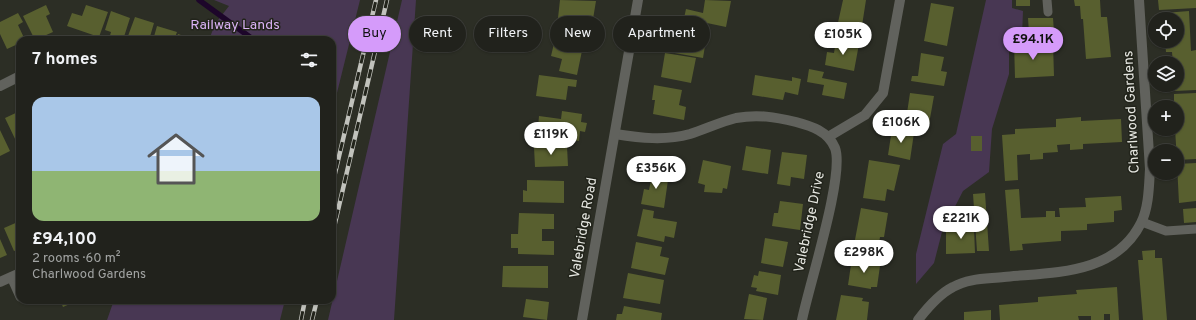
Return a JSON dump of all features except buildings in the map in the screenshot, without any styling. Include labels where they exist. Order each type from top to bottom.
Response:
[{"type":"street","name":"Valebridge Road","points":[[582,320],[638,0]]},
{"type":"street","points":[[615,134],[640,138],[665,138],[689,134],[735,119],[754,115],[769,115],[813,126],[828,137],[865,115],[883,93],[900,0]]},
{"type":"street","name":"Charlwood Gardens","points":[[918,320],[933,302],[953,287],[974,279],[1083,268],[1108,258],[1126,244],[1142,222],[1148,196],[1150,169],[1139,0]]},
{"type":"street","points":[[0,86],[16,78]]},
{"type":"street","name":"Valebridge Drive","points":[[802,320],[830,206],[837,165],[835,148],[828,137]]},
{"type":"street","points":[[0,282],[15,275]]},
{"type":"lane","points":[[1047,0],[1048,12]]},
{"type":"lane","points":[[1142,222],[1166,231],[1196,229]]},
{"type":"green space","name":"Railway Lands","points":[[214,0],[360,0],[356,16],[348,16],[348,48],[336,97],[336,36],[210,36],[215,24],[229,6]]},
{"type":"green space","points":[[402,0],[416,0],[415,16],[409,16],[409,52],[412,52],[394,320],[328,320],[332,304],[336,304],[336,285],[390,52],[401,52],[401,16],[398,16]]},
{"type":"green space","points":[[986,0],[1012,0],[1012,8],[1023,11],[1022,36],[1009,37],[1009,74],[992,129],[989,172],[963,191],[942,232],[934,263],[916,284],[916,254],[943,144],[956,134]]},
{"type":"green space","points":[[113,304],[284,304],[280,320],[107,320]]},
{"type":"waterway","points":[[199,0],[248,36]]},
{"type":"railway","points":[[336,169],[376,0]]},
{"type":"railway","points":[[336,219],[387,0]]},
{"type":"railway","points":[[301,320],[304,304]]},
{"type":"railway","points":[[312,320],[316,304]]}]
